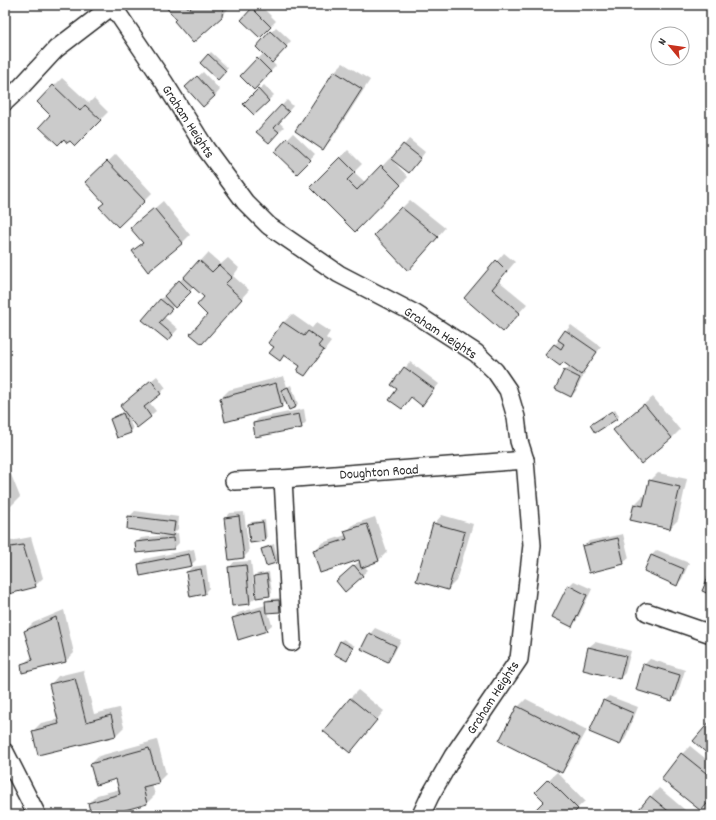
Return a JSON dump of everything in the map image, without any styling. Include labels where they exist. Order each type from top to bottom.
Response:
[{"type":"street","points":[[5,102],[20,89],[56,49],[112,5]]},
{"type":"street","name":"Graham Heights","points":[[112,5],[164,82],[206,149],[245,202],[269,226],[340,274],[414,313],[476,353],[495,371],[508,390],[516,417],[525,460],[532,545],[519,659],[453,756],[421,815]]},
{"type":"street","name":"Doughton Road","points":[[234,481],[283,479],[525,460]]},
{"type":"street","points":[[283,479],[292,642]]},
{"type":"street","points":[[647,612],[711,634]]},
{"type":"street","points":[[5,752],[37,815]]},
{"type":"building","points":[[164,5],[185,5],[190,9],[194,5],[223,5],[222,17],[193,43],[174,21],[176,19]]},
{"type":"building","points":[[252,8],[271,27],[260,38],[241,20]]},
{"type":"building","points":[[270,31],[287,47],[272,63],[256,47]]},
{"type":"building","points":[[208,54],[226,71],[218,80],[200,63]]},
{"type":"building","points":[[257,58],[271,72],[254,90],[240,76]]},
{"type":"building","points":[[334,71],[362,89],[323,150],[295,131]]},
{"type":"building","points":[[197,76],[215,96],[203,107],[185,87]]},
{"type":"building","points":[[53,85],[80,111],[85,105],[101,120],[75,146],[70,141],[67,143],[64,139],[58,145],[39,127],[50,115],[37,102]]},
{"type":"building","points":[[258,89],[269,101],[254,115],[243,104]]},
{"type":"building","points":[[281,105],[289,112],[274,128],[279,132],[269,143],[256,132]]},
{"type":"building","points":[[287,138],[311,160],[297,174],[274,152]]},
{"type":"building","points":[[403,144],[421,158],[409,173],[391,159]]},
{"type":"building","points":[[340,157],[355,172],[347,180],[357,190],[381,165],[401,185],[355,232],[310,187]]},
{"type":"building","points":[[107,161],[145,201],[118,227],[99,207],[104,203],[85,182]]},
{"type":"building","points":[[401,207],[438,237],[408,271],[374,235]]},
{"type":"building","points":[[154,208],[183,243],[148,272],[132,251],[143,243],[130,228]]},
{"type":"building","points":[[199,260],[212,272],[219,265],[232,277],[225,284],[242,299],[202,344],[190,334],[207,315],[197,305],[204,297],[183,278]]},
{"type":"building","points":[[496,260],[507,271],[492,289],[520,313],[503,332],[464,298]]},
{"type":"building","points":[[179,280],[191,292],[175,308],[164,296]]},
{"type":"building","points":[[160,299],[172,309],[159,323],[173,335],[168,341],[142,320]]},
{"type":"building","points":[[283,322],[304,336],[308,331],[322,341],[318,346],[324,350],[305,376],[297,371],[300,366],[284,355],[280,361],[269,353],[274,347],[268,343]]},
{"type":"building","points":[[565,330],[597,352],[581,375],[563,362],[560,366],[545,355],[554,344],[561,349],[564,344],[558,340]]},
{"type":"building","points":[[404,367],[434,389],[422,406],[411,397],[402,409],[389,400],[397,389],[391,385]]},
{"type":"building","points":[[564,370],[580,378],[571,397],[555,389]]},
{"type":"building","points":[[151,380],[161,394],[144,407],[151,417],[137,428],[120,406]]},
{"type":"building","points":[[276,383],[282,407],[225,422],[220,398]]},
{"type":"building","points":[[288,387],[296,407],[289,410],[281,390]]},
{"type":"building","points":[[644,404],[672,438],[641,464],[613,430]]},
{"type":"building","points":[[612,411],[617,419],[595,433],[590,425]]},
{"type":"building","points":[[123,413],[131,433],[117,438],[110,419]]},
{"type":"building","points":[[299,414],[302,428],[255,437],[253,423]]},
{"type":"building","points":[[649,480],[680,487],[670,529],[630,520],[634,504],[643,506]]},
{"type":"building","points":[[5,497],[10,509],[5,510]]},
{"type":"building","points":[[128,516],[175,522],[173,536],[127,529]]},
{"type":"building","points":[[239,516],[244,558],[229,560],[224,518]]},
{"type":"building","points":[[263,522],[265,541],[250,543],[248,524]]},
{"type":"building","points":[[433,523],[465,532],[448,590],[416,581]]},
{"type":"building","points":[[367,524],[379,561],[361,568],[359,560],[320,573],[313,550],[347,539],[344,531]]},
{"type":"building","points":[[173,538],[174,549],[136,553],[135,542]]},
{"type":"building","points":[[618,538],[624,564],[589,573],[582,546]]},
{"type":"building","points":[[23,545],[36,587],[5,595],[5,548]]},
{"type":"building","points":[[271,546],[276,563],[266,566],[261,549]]},
{"type":"building","points":[[189,554],[192,566],[140,576],[138,564]]},
{"type":"building","points":[[651,555],[684,569],[677,586],[644,571]]},
{"type":"building","points":[[246,565],[250,604],[232,606],[228,567]]},
{"type":"building","points":[[354,565],[363,576],[345,592],[336,581]]},
{"type":"building","points":[[201,569],[205,594],[190,597],[186,572]]},
{"type":"building","points":[[711,570],[711,595],[702,591]]},
{"type":"building","points":[[267,574],[270,596],[256,598],[254,576]]},
{"type":"building","points":[[568,585],[587,595],[572,627],[552,617]]},
{"type":"building","points":[[279,600],[280,612],[266,613],[265,601]]},
{"type":"building","points":[[261,610],[267,631],[238,640],[232,618]]},
{"type":"building","points":[[56,617],[66,662],[22,673],[21,664],[33,660],[24,631]]},
{"type":"building","points":[[369,633],[396,646],[388,662],[361,649]]},
{"type":"building","points":[[340,641],[353,648],[347,661],[334,654]]},
{"type":"building","points":[[588,647],[626,656],[620,679],[583,670]]},
{"type":"building","points":[[643,664],[680,675],[672,701],[636,690]]},
{"type":"building","points":[[75,678],[86,722],[111,715],[116,736],[38,755],[32,731],[59,724],[49,684]]},
{"type":"building","points":[[350,698],[377,720],[350,753],[323,731]]},
{"type":"building","points":[[603,700],[633,713],[620,745],[589,732]]},
{"type":"building","points":[[517,706],[580,738],[562,773],[499,741]]},
{"type":"building","points":[[710,721],[711,722],[711,757],[693,741]]},
{"type":"building","points":[[149,748],[159,783],[143,787],[147,804],[107,815],[91,815],[88,803],[120,794],[116,779],[96,785],[90,764]]},
{"type":"building","points":[[681,753],[711,777],[711,799],[701,811],[661,779]]},
{"type":"building","points":[[548,779],[578,809],[572,815],[530,815],[544,801],[535,792]]},
{"type":"building","points":[[650,796],[673,815],[634,815]]}]
